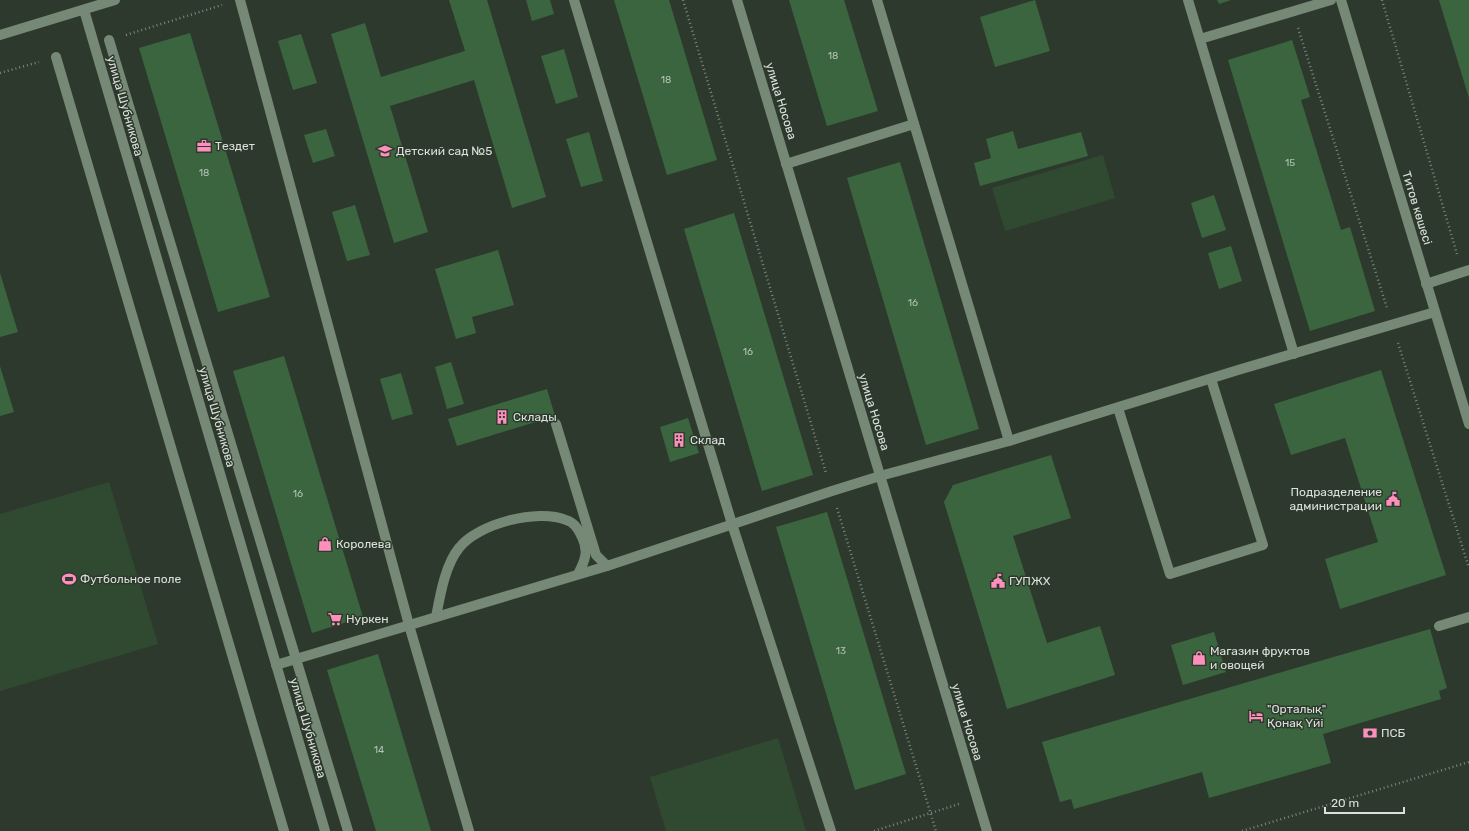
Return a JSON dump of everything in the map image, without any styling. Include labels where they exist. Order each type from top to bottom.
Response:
[{"type":"street","points":[[0,35],[115,0]]},
{"type":"street","points":[[240,0],[409,625],[469,831]]},
{"type":"street","points":[[574,0],[732,524],[831,831]]},
{"type":"street","name":"улица Носова","points":[[737,0],[987,831]]},
{"type":"street","points":[[877,0],[1009,441]]},
{"type":"street","points":[[1188,0],[1294,354]]},
{"type":"street","points":[[1200,39],[1331,0]]},
{"type":"street","name":"Титов көшесі","points":[[1341,0],[1469,424]]},
{"type":"street","name":"улица Шубникова","points":[[84,10],[325,831]]},
{"type":"street","points":[[109,40],[348,831]]},
{"type":"street","points":[[56,57],[284,831]]},
{"type":"street","points":[[786,164],[914,124]]},
{"type":"street","points":[[1426,284],[1466,271]]},
{"type":"street","points":[[276,665],[607,566],[880,476],[1009,441],[1435,312]]},
{"type":"street","points":[[1118,408],[1170,574],[1241,552],[1263,545],[1211,379]]},
{"type":"street","points":[[556,424],[596,555],[607,566]]},
{"type":"street","points":[[436,617],[448,567],[458,548],[471,536],[502,523],[535,515],[552,516],[567,520],[578,529],[585,544],[585,561],[578,574]]},
{"type":"street","points":[[1439,626],[1469,617]]},
{"type":"path","points":[[683,0],[936,831]]},
{"type":"path","points":[[1382,0],[1466,271]]},
{"type":"path","points":[[1293,12],[1469,568]]},
{"type":"path","points":[[1242,831],[1469,762]]},
{"type":"path","points":[[874,831],[977,798]]},
{"type":"green space","points":[[1103,155],[1115,198],[1005,231],[992,188]]},
{"type":"green space","name":"Футбольное поле","points":[[109,482],[158,644],[0,691],[0,514]]},
{"type":"green space","points":[[778,738],[806,831],[666,831],[650,777]]},
{"type":"building","name":"Детский сад №5","points":[[449,0],[487,0],[546,197],[512,208],[474,80],[390,106],[428,232],[394,243],[331,34],[365,23],[381,77],[465,51]]},
{"type":"building","points":[[526,0],[550,0],[554,14],[532,21]]},
{"type":"building","points":[[614,0],[669,0],[717,160],[667,175]]},
{"type":"building","points":[[789,0],[844,0],[878,111],[827,126]]},
{"type":"building","points":[[1035,0],[1050,51],[995,67],[980,17]]},
{"type":"building","points":[[1217,0],[1231,0],[1219,4]]},
{"type":"building","points":[[1439,0],[1469,0],[1469,98]]},
{"type":"building","points":[[190,33],[270,297],[218,312],[139,48]]},
{"type":"building","points":[[301,34],[317,83],[293,90],[278,41]]},
{"type":"building","points":[[1292,40],[1310,97],[1301,100],[1341,230],[1350,227],[1375,311],[1310,331],[1228,60]]},
{"type":"building","points":[[564,49],[578,97],[556,104],[541,56]]},
{"type":"building","points":[[326,129],[335,156],[313,163],[304,135]]},
{"type":"building","points":[[1013,131],[1018,149],[1081,132],[1088,156],[980,186],[974,163],[991,158],[986,139]]},
{"type":"building","points":[[589,132],[603,181],[581,187],[566,139]]},
{"type":"building","points":[[900,162],[979,429],[926,445],[847,178]]},
{"type":"building","points":[[1214,195],[1226,230],[1202,238],[1191,203]]},
{"type":"building","points":[[355,205],[370,255],[347,261],[332,212]]},
{"type":"building","points":[[734,213],[813,475],[762,491],[684,229]]},
{"type":"building","points":[[1231,246],[1242,281],[1219,289],[1208,253]]},
{"type":"building","points":[[498,250],[514,305],[472,317],[476,333],[456,339],[435,269]]},
{"type":"building","points":[[0,273],[18,332],[0,337]]},
{"type":"building","points":[[284,356],[363,617],[312,633],[233,371]]},
{"type":"building","points":[[451,362],[464,404],[447,409],[435,367]]},
{"type":"building","points":[[0,366],[14,412],[0,416]]},
{"type":"building","name":"Подразделение администрации","points":[[1381,370],[1446,575],[1340,609],[1325,559],[1378,542],[1345,438],[1291,455],[1274,404]]},
{"type":"building","points":[[401,373],[413,414],[392,420],[380,379]]},
{"type":"building","name":"Склады","points":[[547,389],[555,416],[457,446],[448,419]]},
{"type":"building","name":"Склад","points":[[688,418],[699,453],[670,462],[660,427]]},
{"type":"building","name":"ГУПЖХ","points":[[1051,455],[1071,518],[1013,536],[1047,643],[1100,626],[1115,675],[1007,709],[944,502],[953,485]]},
{"type":"building","points":[[827,512],[906,774],[855,790],[776,527]]},
{"type":"building","name":"\"Орталық\" Қонақ Үйі","points":[[1430,629],[1447,688],[1439,691],[1441,699],[1323,734],[1331,763],[1209,798],[1202,772],[1074,809],[1071,799],[1060,802],[1042,742]]},
{"type":"building","name":"Магазин фруктов и овощей","points":[[1214,632],[1226,672],[1183,685],[1171,645]]},
{"type":"building","points":[[378,654],[431,831],[376,831],[327,670]]},
{"type":"place","name":"Тездет","points":[[204,146]]},
{"type":"place","name":"Детский сад №5","points":[[385,151]]},
{"type":"place","name":"Склады","points":[[502,417]]},
{"type":"place","name":"Склад","points":[[679,440]]},
{"type":"place","name":"Подразделение администрации","points":[[1393,499]]},
{"type":"place","name":"Королева","points":[[325,544]]},
{"type":"place","name":"Футбольное поле","points":[[69,579]]},
{"type":"place","name":"ГУПЖХ","points":[[998,581]]},
{"type":"place","name":"Нуркен","points":[[335,619]]},
{"type":"place","name":"Магазин фруктов и овощей","points":[[1199,658]]},
{"type":"place","name":"\"Орталық\" Қонақ Үйі","points":[[1256,716]]},
{"type":"place","name":"ПСБ","points":[[1370,733]]}]
